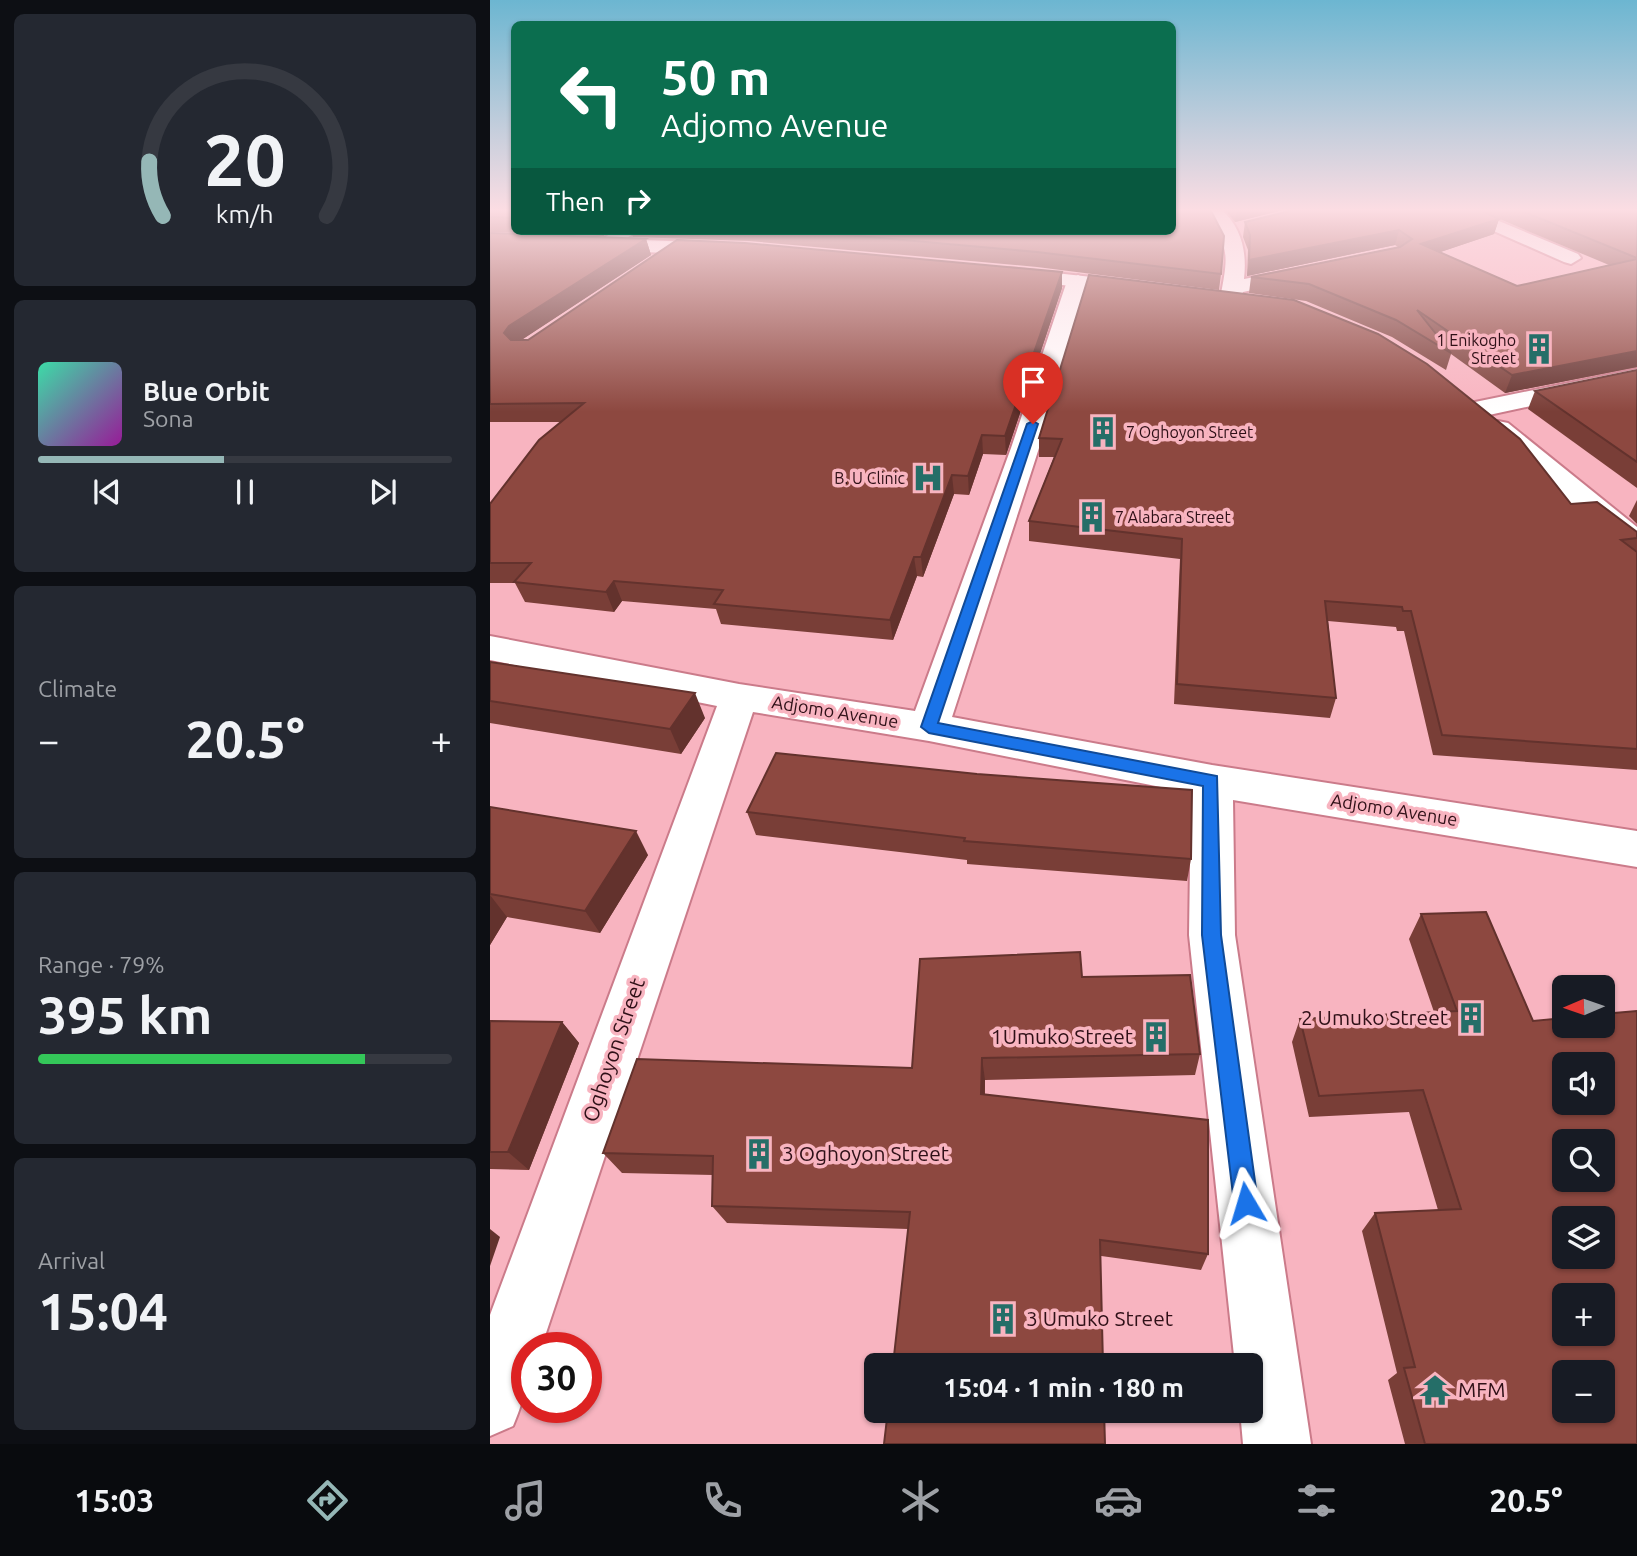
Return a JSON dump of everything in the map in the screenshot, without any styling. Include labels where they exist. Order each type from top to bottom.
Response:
[{"type":"street","points":[[1034,276],[1162,291]]},
{"type":"street","points":[[1232,294],[1235,276]]},
{"type":"street","points":[[1203,296],[1232,294],[1297,276]]},
{"type":"street","points":[[929,727],[1079,281]]},
{"type":"street","points":[[1232,294],[1271,304]]},
{"type":"street","points":[[1475,410],[1637,376]]},
{"type":"street","points":[[1453,393],[1637,542]]},
{"type":"street","name":"Adjomo Avenue","points":[[490,648],[739,697],[929,727],[1212,781],[1637,849]]},
{"type":"street","name":"Oghoyon Street","points":[[490,1403],[739,697]]},
{"type":"street","points":[[1212,781],[1212,935],[1277,1444]]},
{"type":"building","points":[[490,276],[587,276],[509,326],[504,333],[511,340],[528,340],[623,276],[1060,276],[1005,436],[982,435],[968,476],[952,475],[921,557],[914,557],[890,620],[714,604],[723,590],[614,581],[606,592],[514,582],[531,563],[490,563],[490,504],[539,440],[584,403],[490,404]]},
{"type":"building","points":[[1089,276],[1294,300],[1378,334],[1427,364],[1520,439],[1571,504],[1597,502],[1637,532],[1637,538],[1621,540],[1637,552],[1637,749],[1442,735],[1411,611],[1403,611],[1402,607],[1325,601],[1336,698],[1177,684],[1182,539],[1029,521],[1062,439],[1039,438]]},
{"type":"building","points":[[1495,276],[1517,286],[1560,276],[1637,276],[1637,351],[1512,375],[1417,310],[1451,353],[1396,320],[1309,284],[1251,277]]},
{"type":"building","points":[[1637,370],[1637,462],[1535,391]]},
{"type":"building","points":[[490,662],[695,693],[670,729],[490,701]]},
{"type":"building","points":[[776,753],[977,774],[1192,790],[1191,859],[964,841],[965,838],[747,812]]},
{"type":"building","points":[[490,807],[636,831],[585,911],[490,894]]},
{"type":"building","points":[[1486,912],[1533,1021],[1552,1019],[1552,1038],[1615,1038],[1615,1013],[1637,1011],[1637,1444],[1425,1444],[1404,1368],[1415,1367],[1375,1213],[1461,1209],[1423,1090],[1319,1096],[1300,1019],[1457,1011],[1421,914]]},
{"type":"building","points":[[1080,952],[1082,977],[1190,975],[1200,1054],[982,1058],[981,1094],[1208,1120],[1208,1254],[1100,1240],[1103,1353],[894,1353],[910,1212],[712,1206],[713,1156],[603,1153],[637,1059],[912,1068],[920,959]]},
{"type":"building","points":[[490,1021],[562,1022],[508,1152],[490,1152]]},
{"type":"building","points":[[886,1423],[1104,1423],[1105,1444],[884,1444]]},
{"type":"place","name":"1 Enikogho Street","points":[[1539,349]]},
{"type":"place","name":"7 Oghoyon Street","points":[[1103,432]]},
{"type":"place","name":"B. U Clinic","points":[[928,478]]},
{"type":"place","name":"7 Alabara Street","points":[[1092,517]]},
{"type":"place","name":"2 Umuko Street","points":[[1471,1018]]},
{"type":"place","name":"1Umuko Street","points":[[1156,1037]]},
{"type":"place","name":"3 Oghoyon Street","points":[[759,1154]]},
{"type":"place","name":"3 Umuko Street","points":[[1003,1319]]},
{"type":"place","name":"MFM","points":[[1435,1390]]},
{"type":"route","points":[[1033,424],[929,727],[1212,781],[1212,935],[1246,1203]]}]
